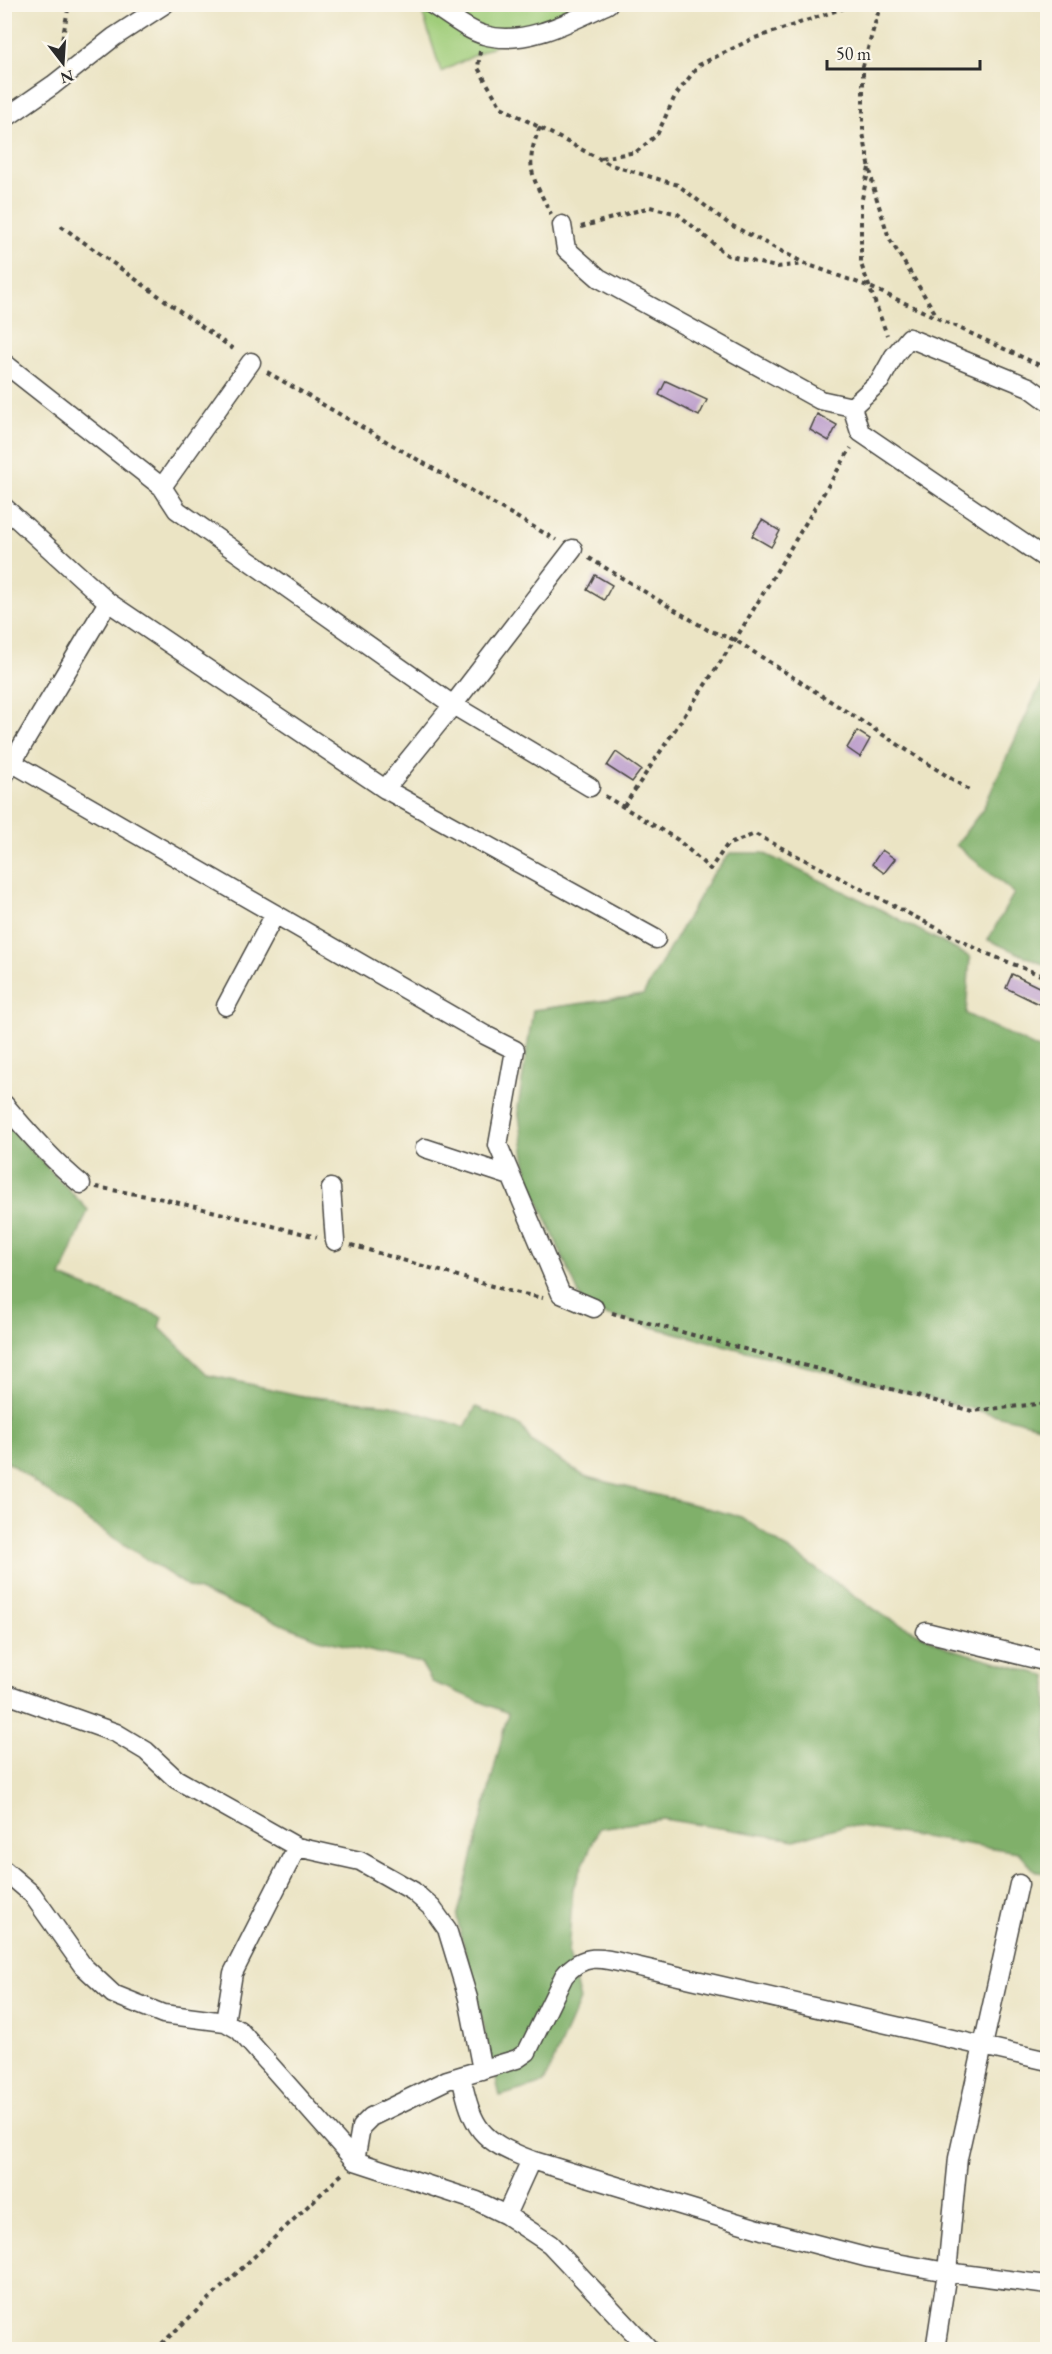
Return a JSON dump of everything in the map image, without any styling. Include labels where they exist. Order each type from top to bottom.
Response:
[{"type":"street","points":[[4,119],[53,85],[114,37],[165,4]]},
{"type":"street","points":[[432,4],[482,35],[508,39],[543,31],[608,4]]},
{"type":"street","points":[[562,225],[566,249],[599,278],[820,400],[852,407]]},
{"type":"street","points":[[852,407],[880,381],[894,356],[909,338],[1029,387],[1047,401]]},
{"type":"street","points":[[162,487],[251,362]]},
{"type":"street","points":[[4,363],[162,487],[177,510],[453,705],[590,787]]},
{"type":"street","points":[[852,407],[860,432],[1047,560]]},
{"type":"street","points":[[4,507],[108,602],[385,789],[656,939]]},
{"type":"street","points":[[385,789],[573,549]]},
{"type":"street","points":[[108,602],[7,766],[515,1050],[498,1145],[561,1294],[594,1308]]},
{"type":"street","points":[[226,1006],[275,914]]},
{"type":"street","points":[[4,1104],[51,1158],[81,1184]]},
{"type":"street","points":[[425,1148],[510,1176]]},
{"type":"street","points":[[331,1188],[335,1241]]},
{"type":"street","points":[[926,1632],[1047,1662]]},
{"type":"street","points":[[4,1694],[116,1733],[146,1751],[176,1779],[297,1847],[360,1860],[413,1891],[432,1908],[447,1929],[468,1998],[482,2070]]},
{"type":"street","points":[[225,2022],[234,1973],[297,1847]]},
{"type":"street","points":[[4,1870],[32,1894],[83,1966],[113,1994],[163,2014],[225,2022],[239,2030],[356,2162],[477,2201],[506,2215],[550,2244],[650,2349]]},
{"type":"street","points":[[935,2349],[947,2272],[958,2158],[1019,1884]]},
{"type":"street","points":[[356,2162],[360,2127],[371,2117],[412,2095],[461,2076],[517,2059],[527,2052],[564,1977],[572,1966],[582,1960],[593,1958],[1047,2061]]},
{"type":"street","points":[[461,2076],[466,2101],[484,2135],[500,2148],[531,2160],[762,2230],[869,2258],[947,2272],[1047,2285]]},
{"type":"street","points":[[506,2215],[531,2160]]},
{"type":"path","points":[[53,85],[69,4]]},
{"type":"path","points":[[600,159],[636,152],[657,135],[675,96],[699,65],[752,39],[856,4]]},
{"type":"path","points":[[884,4],[878,13],[863,66],[863,133],[874,190],[890,238],[938,318]]},
{"type":"path","points":[[482,35],[478,68],[501,107],[611,165],[678,185],[729,224],[806,264],[870,287],[1047,369]]},
{"type":"path","points":[[540,127],[531,148],[532,174],[555,221],[571,230],[650,207],[678,214],[697,232],[728,255],[776,267],[806,264]]},
{"type":"path","points":[[869,166],[861,203],[861,264],[894,356]]},
{"type":"path","points":[[61,226],[251,362],[708,630],[735,640],[969,790]]},
{"type":"path","points":[[624,807],[735,640],[860,432]]},
{"type":"path","points":[[590,787],[678,840],[710,870],[727,845],[755,834],[983,952],[1047,978]]},
{"type":"path","points":[[155,2349],[356,2162]]},
{"type":"green space","points":[[420,5],[608,5],[508,39],[441,72]]},
{"type":"green space","points":[[1047,677],[1047,966],[988,940],[1014,893],[956,845],[983,809],[1037,692]]},
{"type":"green space","points":[[730,853],[763,853],[874,906],[970,957],[966,1014],[1047,1053],[1048,1222],[1043,1248],[1048,1250],[1047,1428],[586,1310],[528,1177],[518,1108],[533,1010],[643,995],[710,878]]},
{"type":"green space","points":[[5,1123],[88,1210],[61,1277],[162,1317],[159,1327],[208,1375],[303,1396],[392,1405],[465,1427],[476,1407],[521,1426],[532,1442],[584,1476],[741,1517],[886,1617],[948,1648],[1047,1676],[1047,1873],[1036,1872],[1018,1852],[846,1825],[795,1840],[663,1819],[599,1828],[573,1888],[568,1954],[580,2000],[544,2083],[500,2096],[457,1918],[508,1713],[432,1682],[421,1663],[319,1639],[189,1587],[85,1519],[5,1462]]},
{"type":"building","points":[[666,381],[707,400],[699,416],[659,395]]},
{"type":"building","points":[[817,414],[837,425],[829,441],[810,430]]},
{"type":"building","points":[[762,520],[780,531],[771,547],[752,536]]},
{"type":"building","points":[[595,575],[612,585],[604,600],[587,590]]},
{"type":"building","points":[[857,731],[870,739],[860,757],[847,748]]},
{"type":"building","points":[[616,752],[641,770],[632,782],[607,766]]},
{"type":"building","points":[[882,850],[895,859],[884,873],[872,864]]},
{"type":"building","points":[[1012,974],[1047,991],[1047,1008],[1006,988]]}]
